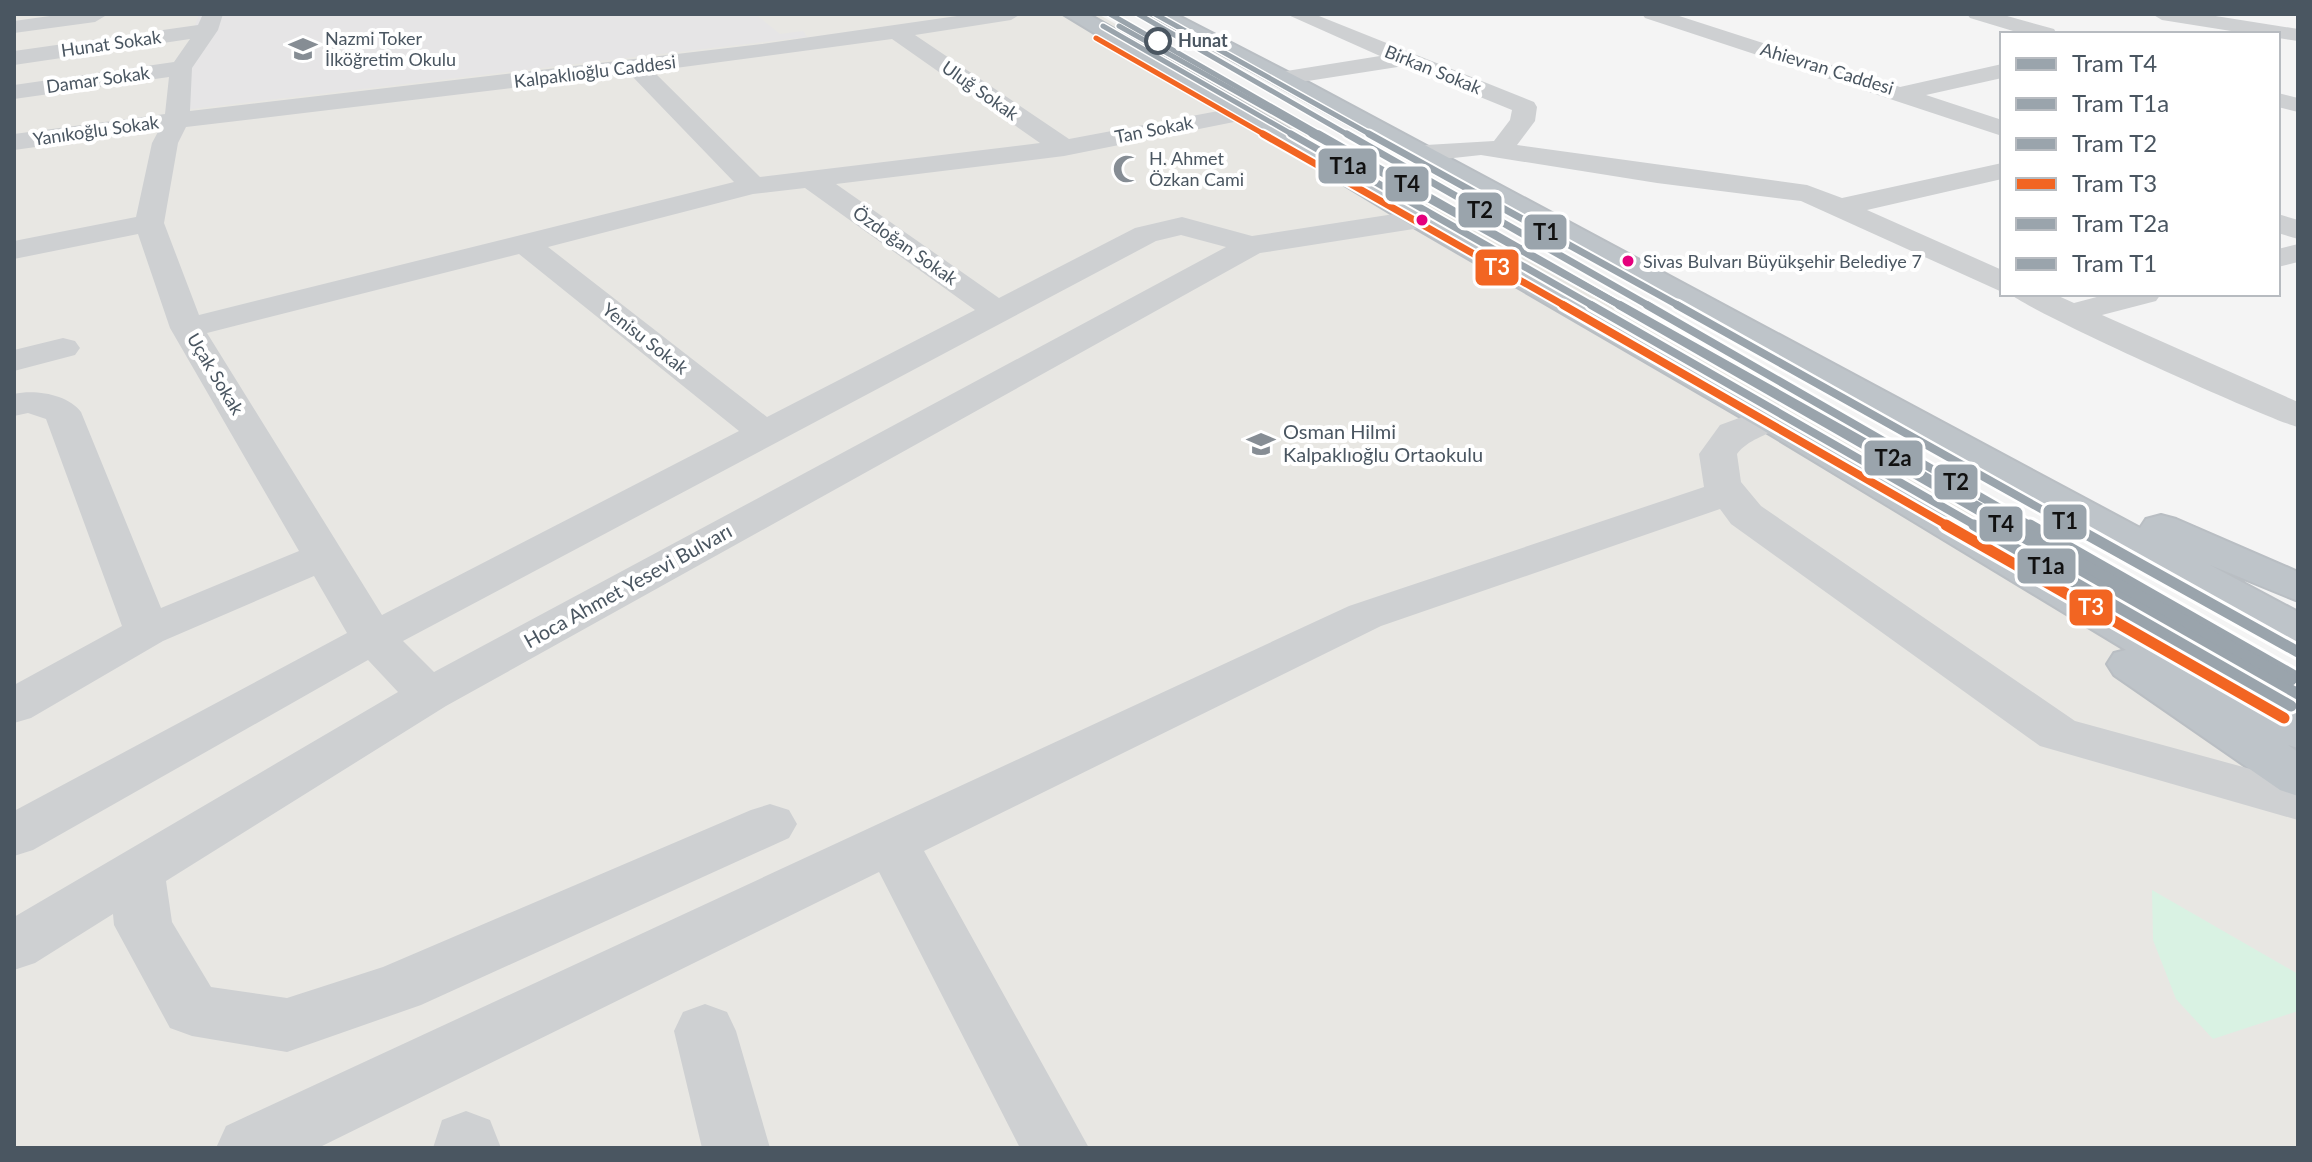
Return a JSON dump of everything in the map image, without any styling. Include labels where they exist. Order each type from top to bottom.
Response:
[{"type":"highway","points":[[1073,14],[1420,219],[1769,418],[2298,731]]},
{"type":"highway","points":[[1159,14],[1426,153],[2298,631]]},
{"type":"highway","points":[[1769,418],[2298,777]]},
{"type":"highway","points":[[1939,436],[2298,588]]},
{"type":"street","points":[[14,27],[113,14]]},
{"type":"street","points":[[835,14],[866,37]]},
{"type":"street","name":"Kalpaklıoğlu Caddesi","points":[[171,131],[897,33],[1011,14]]},
{"type":"street","points":[[1302,16],[1334,14]]},
{"type":"street","name":"Ahievran Caddesi","points":[[1652,14],[1904,93],[2000,127]]},
{"type":"street","points":[[1977,14],[2039,32]]},
{"type":"street","points":[[2162,14],[2279,32]]},
{"type":"street","points":[[2240,14],[2298,23]]},
{"type":"street","name":"Birkan Sokak","points":[[1302,16],[1525,107],[1522,121],[1501,149]]},
{"type":"street","points":[[14,250],[149,223],[171,131],[181,68],[210,22]]},
{"type":"street","name":"Hunat Sokak","points":[[14,58],[210,22]]},
{"type":"street","name":"Uluğ Sokak","points":[[897,33],[1064,148]]},
{"type":"street","points":[[1282,78],[1404,59]]},
{"type":"street","name":"Damar Sokak","points":[[14,92],[181,68]]},
{"type":"street","points":[[637,68],[753,186]]},
{"type":"street","points":[[1904,93],[2000,71]]},
{"type":"street","name":"Tan Sokak","points":[[187,328],[753,186],[1064,148],[1245,113]]},
{"type":"street","points":[[29,166],[171,131]]},
{"type":"street","name":"Yanıkoğlu Sokak","points":[[14,142],[171,131]]},
{"type":"street","points":[[1426,153],[1463,147],[1501,149],[1657,175],[1807,193],[2000,281]]},
{"type":"street","points":[[1841,207],[2000,171]]},
{"type":"street","name":"Özdoğan Sokak","points":[[811,179],[1000,313]]},
{"type":"street","name":"Hoca Ahmet Yesevi Bulvarı","points":[[14,946],[429,695],[1252,245],[1420,219]]},
{"type":"street","points":[[2280,221],[2298,230]]},
{"type":"street","name":"Uçak Sokak","points":[[149,223],[187,328],[373,638],[429,695]]},
{"type":"street","name":"Hoca Ahmet Yesevi Bulvarı","points":[[14,836],[373,638],[1162,228],[1198,227],[1252,245]]},
{"type":"street","name":"Yenisu Sokak","points":[[524,243],[766,434]]},
{"type":"street","points":[[2031,296],[2298,416]]},
{"type":"street","points":[[2070,314],[2138,296]]},
{"type":"street","points":[[14,361],[63,348]]},
{"type":"street","points":[[14,405],[30,401],[62,412],[147,631]]},
{"type":"street","points":[[1769,418],[1740,429],[1724,443],[1718,454],[1717,468],[1726,493],[1746,515],[2058,734],[2298,801]]},
{"type":"street","points":[[250,1148],[1365,616],[1726,493]]},
{"type":"street","points":[[14,706],[147,631],[323,556]]},
{"type":"street","points":[[137,871],[143,925],[192,1010],[287,1025],[400,987],[770,824]]},
{"type":"street","points":[[890,840],[1055,1148]]},
{"type":"street","points":[[705,1031],[736,1148]]},
{"type":"shaded area","points":[[14,14],[1098,14],[2298,698],[2298,1148],[14,1148]]},
{"type":"shaded area","points":[[199,14],[755,14],[780,34],[803,31],[807,37],[166,112]]},
{"type":"green space","points":[[2152,890],[2298,974],[2298,1011],[2213,1039],[2176,999],[2153,940]]},
{"type":"tram line","name":"T4","points":[[1110,14],[2298,694]]},
{"type":"tram line","name":"T2","points":[[1138,14],[2298,678]]},
{"type":"tram line","name":"T1","points":[[1155,14],[2298,652]]},
{"type":"tram line","name":"T1a","points":[[1103,26],[2291,706]]},
{"type":"tram line","name":"T2a","points":[[1119,26],[2291,680]]},
{"type":"tram line","name":"T3","points":[[1096,38],[2284,718]]},
{"type":"place","name":"Hunat","points":[[1158,41]]},
{"type":"place","name":"Nazmi Toker İlköğretim Okulu","points":[[303,49]]},
{"type":"place","name":"H. Ahmet Özkan Cami","points":[[1127,169]]},
{"type":"place","name":"Sivas Bulvarı Büyükşehir Belediye 7","points":[[1628,261]]},
{"type":"place","name":"Osman Hilmi Kalpaklıoğlu Ortaokulu","points":[[1261,444]]}]
